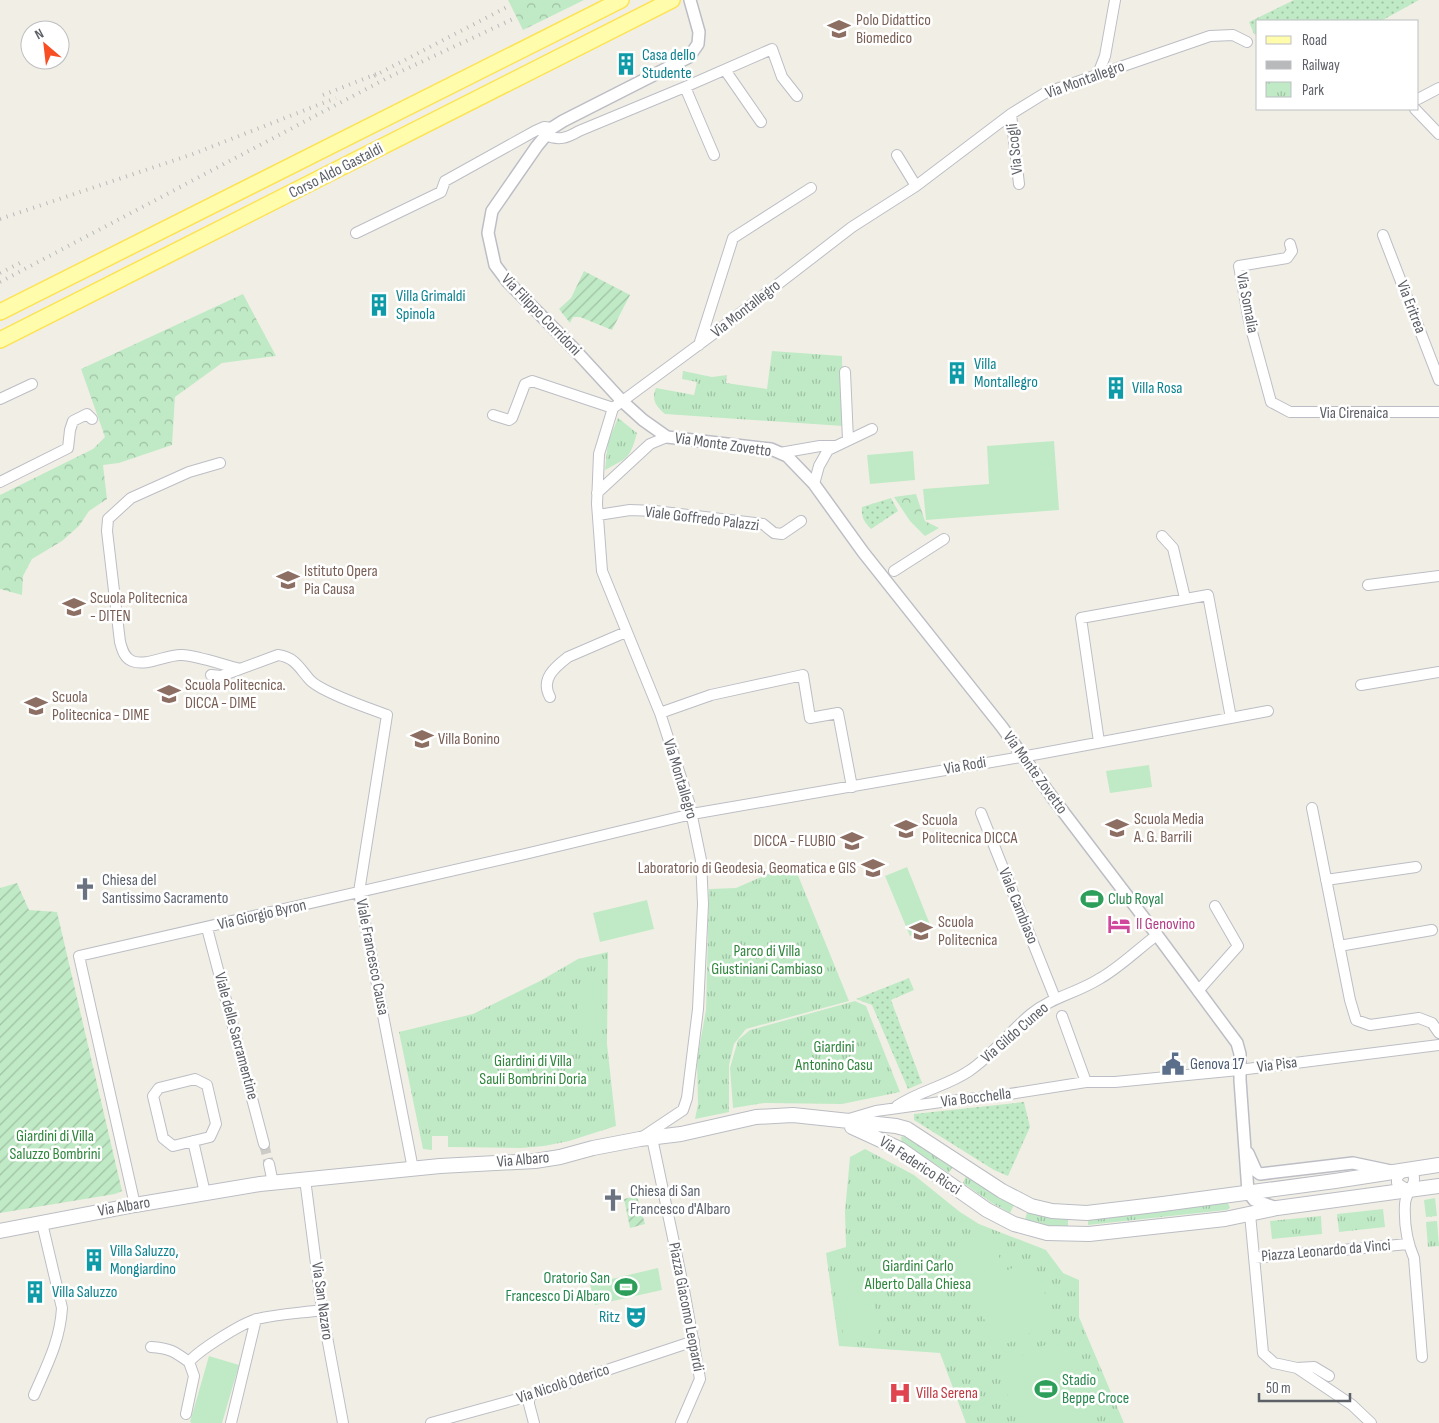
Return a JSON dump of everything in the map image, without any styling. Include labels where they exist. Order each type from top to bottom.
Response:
[{"type":"main road","name":"Corso Aldo Gastaldi","points":[[0,312],[622,0]]},
{"type":"main road","name":"Corso Aldo Gastaldi","points":[[0,340],[672,0]]},
{"type":"main road","name":"Via Albaro","points":[[0,1231],[135,1205],[305,1178],[535,1161],[646,1138],[681,1134],[756,1117],[793,1115],[838,1121]]},
{"type":"main road","name":"Via Federico Ricci","points":[[838,1121],[896,1126],[907,1129],[1002,1191],[1032,1206],[1047,1210],[1087,1212],[1248,1192]]},
{"type":"main road","name":"Via Federico Ricci","points":[[838,1121],[900,1149],[987,1210],[1014,1224],[1038,1231],[1060,1234],[1089,1234],[1226,1219],[1250,1214]]},
{"type":"main road","points":[[1248,1192],[1439,1165]]},
{"type":"main road","points":[[1250,1214],[1277,1208],[1439,1186]]},
{"type":"street","name":"Via Filippo Corridoni","points":[[607,386],[500,273],[495,265],[488,233],[492,211],[549,132],[563,121],[689,57],[698,44],[699,32],[690,0]]},
{"type":"street","points":[[1098,74],[1105,56],[1115,0]]},
{"type":"street","name":"Via Montallegro","points":[[646,1138],[683,1110],[688,1098],[698,1009],[703,904],[701,860],[692,814],[660,713],[604,578],[598,515],[599,454],[617,405],[852,227],[916,186],[1011,114],[1045,93],[1210,36],[1233,35],[1247,42]]},
{"type":"street","name":"Via Filippo Corridoni","points":[[356,233],[441,192],[445,182],[534,131],[544,127],[554,139],[565,139],[579,131],[685,88],[772,48],[782,77],[797,96]]},
{"type":"street","points":[[725,70],[761,122]]},
{"type":"street","points":[[685,88],[714,155]]},
{"type":"street","points":[[1419,98],[1439,88]]},
{"type":"street","points":[[1416,110],[1439,134]]},
{"type":"street","name":"Via Scogli","points":[[1011,114],[1019,184]]},
{"type":"street","points":[[897,154],[916,186]]},
{"type":"street","name":"Via Montallegro","points":[[699,344],[733,238],[811,188]]},
{"type":"street","name":"Via Eritrea","points":[[1383,235],[1439,380]]},
{"type":"street","name":"Via Somalia","points":[[1272,402],[1248,321],[1239,266],[1287,258],[1292,251],[1290,244]]},
{"type":"street","points":[[845,372],[848,440]]},
{"type":"street","points":[[493,415],[509,420],[512,418],[525,384],[532,381],[617,405]]},
{"type":"street","points":[[0,399],[32,384]]},
{"type":"street","name":"Via Monte Zovetto","points":[[607,386],[617,405],[667,437],[771,449],[787,456],[814,484],[863,552],[1002,727],[1052,797],[1237,1043],[1240,1054],[1239,1070],[1246,1147],[1250,1168]]},
{"type":"street","name":"Via Cirenaica","points":[[1272,402],[1290,412],[1439,412]]},
{"type":"street","points":[[0,482],[68,448],[73,421],[87,414],[92,419]]},
{"type":"street","name":"Via Monte Zovetto","points":[[814,484],[828,450],[872,429]]},
{"type":"street","name":"Via Monte Zovetto","points":[[598,493],[650,444],[667,437]]},
{"type":"street","name":"Via Monte Zovetto","points":[[780,453],[820,446],[836,446]]},
{"type":"street","points":[[220,463],[189,472],[131,498],[108,519],[107,531],[120,642],[123,652],[128,659],[134,662],[142,662],[182,655],[241,670]]},
{"type":"street","name":"Viale Goffredo Palazzi","points":[[598,515],[630,510],[655,511],[763,524],[774,533],[782,534],[800,521]]},
{"type":"street","points":[[1162,536],[1173,548],[1185,598]]},
{"type":"street","points":[[894,571],[944,539]]},
{"type":"street","points":[[1368,584],[1439,576]]},
{"type":"street","points":[[1099,742],[1081,618],[1185,598],[1208,596],[1231,718]]},
{"type":"street","points":[[550,697],[547,686],[548,679],[552,670],[560,663],[568,657],[626,632]]},
{"type":"street","name":"Viale Francesco Causa","points":[[241,670],[278,656],[288,656],[305,672],[311,681],[322,688],[387,715],[359,892],[413,1169]]},
{"type":"street","points":[[211,675],[221,676],[241,670]]},
{"type":"street","points":[[1361,685],[1439,672]]},
{"type":"street","points":[[660,713],[711,695],[802,675],[810,718],[838,713],[852,787]]},
{"type":"street","name":"Via Rodi","points":[[692,814],[852,787],[1268,711]]},
{"type":"street","points":[[1312,808],[1350,1000],[1356,1020],[1370,1025],[1419,1018],[1432,1023],[1439,1033]]},
{"type":"street","name":"Viale Cambiaso","points":[[981,813],[1055,998]]},
{"type":"street","name":"Via Giorgio Byron","points":[[135,1205],[79,956],[207,928],[692,814]]},
{"type":"street","points":[[1326,880],[1416,866]]},
{"type":"street","points":[[1198,991],[1238,946],[1215,906]]},
{"type":"street","name":"Viale delle Sacramentine","points":[[207,928],[264,1144]]},
{"type":"street","points":[[1339,946],[1432,930]]},
{"type":"street","name":"Via Gildo Cuneo","points":[[894,1108],[905,1101],[950,1083],[970,1071],[1032,1014],[1055,998],[1099,980],[1157,935]]},
{"type":"street","points":[[1062,1016],[1086,1082]]},
{"type":"street","name":"Via Pisa","points":[[1115,1082],[1239,1070],[1439,1044]]},
{"type":"street","points":[[195,1080],[207,1085],[216,1124],[210,1137],[193,1141],[172,1146],[163,1138],[153,1096],[160,1088],[195,1080]]},
{"type":"street","name":"Via Bocchella","points":[[838,1121],[894,1108],[997,1096],[1086,1082],[1115,1082]]},
{"type":"street","name":"Piazza Giacomo Leopardi","points":[[646,1138],[694,1341],[700,1379],[682,1419]]},
{"type":"street","points":[[193,1141],[205,1193]]},
{"type":"street","points":[[1277,1208],[1254,1200],[1248,1192],[1250,1168],[1260,1174],[1353,1163],[1407,1169],[1414,1173],[1415,1182],[1409,1191],[1397,1183],[1397,1178],[1407,1169]]},
{"type":"street","points":[[269,1164],[273,1183]]},
{"type":"street","name":"Via San Nazaro","points":[[305,1178],[322,1310],[343,1423]]},
{"type":"street","name":"Piazza Leonardo da Vinci","points":[[1409,1191],[1405,1206],[1408,1244],[1414,1258],[1422,1358]]},
{"type":"street","name":"Piazza Leonardo da Vinci","points":[[1250,1214],[1254,1258],[1408,1244]]},
{"type":"street","points":[[34,1395],[55,1350],[62,1316],[62,1308],[42,1223]]},
{"type":"street","points":[[1254,1258],[1263,1353],[1274,1363],[1282,1366],[1297,1368],[1314,1367],[1329,1376]]},
{"type":"street","points":[[189,1362],[213,1342],[256,1319],[322,1310]]},
{"type":"street","points":[[231,1423],[256,1319]]},
{"type":"street","name":"Via Nicolò Oderico","points":[[431,1423],[529,1396],[694,1341]]},
{"type":"street","points":[[151,1347],[173,1350],[189,1362],[194,1376],[186,1414]]},
{"type":"street","points":[[1297,1368],[1352,1405],[1371,1423]]},
{"type":"street","points":[[529,1396],[534,1423]]},
{"type":"green space","points":[[508,0],[584,0],[523,30]]},
{"type":"green space","points":[[1294,0],[1419,0],[1383,20],[1256,20],[1256,34],[1254,34],[1249,22]]},
{"type":"green space","points":[[584,271],[630,295],[612,330],[580,317],[573,317],[570,323],[559,309],[571,298]]},
{"type":"green space","points":[[243,294],[276,356],[222,363],[175,397],[172,445],[119,463],[103,465],[107,499],[89,511],[79,526],[62,541],[32,559],[23,576],[22,595],[0,589],[0,495],[93,449],[105,437],[81,369]]},
{"type":"green space","points":[[772,351],[842,356],[843,426],[665,414],[655,403],[656,388],[694,395],[697,382],[682,379],[683,371],[712,377],[727,375],[726,383],[767,389]]},
{"type":"green space","points":[[618,418],[637,433],[627,457],[605,470],[608,442]]},
{"type":"green space","points":[[1054,441],[1059,510],[926,520],[923,489],[989,484],[987,446]]},
{"type":"green space","points":[[913,451],[915,480],[870,484],[867,455]]},
{"type":"green space","points":[[916,494],[925,521],[939,528],[925,536],[910,521],[894,497]]},
{"type":"green space","points":[[891,498],[898,511],[871,529],[866,524],[862,514],[862,507]]},
{"type":"green space","points":[[1149,765],[1152,787],[1110,793],[1106,771]]},
{"type":"green space","name":"Parco di Villa Giustiniani Cambiaso","points":[[793,863],[849,1001],[746,1029],[734,1044],[729,1065],[729,1112],[695,1119],[698,1104],[697,1060],[706,1010],[709,889],[736,888]]},
{"type":"green space","points":[[907,867],[931,927],[910,936],[885,876]]},
{"type":"green space","name":"Giardini di Villa Saluzzo Bombrini","points":[[17,883],[29,910],[57,912],[122,1191],[115,1194],[0,1213],[0,888]]},
{"type":"green space","points":[[647,900],[654,929],[600,942],[593,913]]},
{"type":"green space","name":"Giardini di Villa Sauli Bombrini Doria","points":[[608,952],[607,1044],[616,1126],[569,1141],[521,1148],[448,1147],[448,1136],[432,1136],[432,1150],[423,1149],[399,1032],[473,1014],[540,981],[578,959]]},
{"type":"green space","points":[[909,978],[914,990],[891,1000],[922,1083],[908,1089],[872,1005],[856,999]]},
{"type":"green space","points":[[600,989],[602,1033],[578,1034],[577,990]]},
{"type":"green space","name":"Giardini Antonino Casu","points":[[855,1001],[866,1006],[900,1092],[842,1104],[764,1103],[733,1108],[730,1068],[738,1040],[750,1030]]},
{"type":"green space","points":[[1024,1102],[1030,1127],[1008,1176],[994,1170],[914,1120],[914,1114]]},
{"type":"green space","points":[[904,1136],[953,1166],[949,1173],[902,1143],[901,1137]]},
{"type":"green space","name":"Giardini Carlo Alberto Dalla Chiesa","points":[[865,1149],[914,1175],[960,1212],[979,1224],[1046,1250],[1063,1273],[1079,1280],[1079,1317],[1124,1423],[966,1423],[940,1353],[839,1346],[826,1253],[846,1247],[845,1211],[850,1157]]},
{"type":"green space","points":[[966,1176],[997,1197],[1014,1205],[1010,1213],[963,1183]]},
{"type":"green space","points":[[637,1196],[645,1224],[630,1228],[624,1199]]},
{"type":"green space","points":[[1435,1198],[1437,1216],[1426,1217],[1424,1200]]},
{"type":"green space","points":[[1227,1202],[1230,1207],[1226,1210],[1088,1225],[1088,1218]]},
{"type":"green space","points":[[1383,1209],[1385,1227],[1339,1232],[1337,1214]]},
{"type":"green space","points":[[1027,1212],[1050,1218],[1068,1218],[1068,1226],[1049,1226],[1025,1220]]},
{"type":"green space","points":[[1321,1216],[1322,1234],[1272,1239],[1270,1221]]},
{"type":"green space","points":[[1437,1221],[1439,1246],[1428,1247],[1426,1222]]},
{"type":"green space","points":[[988,1234],[1002,1263],[954,1286],[940,1258]]},
{"type":"green space","points":[[1030,1260],[1057,1321],[997,1348],[970,1287]]},
{"type":"green space","name":"Oratorio San Francesco Di Albaro","points":[[658,1268],[662,1290],[595,1305],[590,1284]]},
{"type":"green space","points":[[871,1274],[879,1338],[844,1342],[836,1278]]},
{"type":"green space","name":"Stadio Beppe Croce","points":[[1065,1340],[1095,1406],[1092,1408],[1097,1423],[1020,1423],[997,1371],[1029,1352]]},
{"type":"green space","points":[[209,1356],[239,1365],[222,1423],[192,1423],[190,1422]]},
{"type":"tunnel","points":[[264,1144],[269,1164]]},
{"type":"railway","points":[[374,76],[507,7]]},
{"type":"railway","points":[[0,282],[389,77],[513,19]]},
{"type":"railway","points":[[323,95],[379,73]]},
{"type":"railway","points":[[0,219],[193,154],[336,98]]},
{"type":"railway","points":[[0,273],[24,261]]},
{"type":"place","name":"Polo Didattico Biomedico","points":[[839,29]]},
{"type":"place","name":"Casa dello Studente","points":[[626,64]]},
{"type":"place","name":"Villa Grimaldi Spinola","points":[[379,305]]},
{"type":"place","name":"Villa Montallegro","points":[[957,373]]},
{"type":"place","name":"Villa Rosa","points":[[1116,388]]},
{"type":"place","name":"Istituto Opera Pia Causa","points":[[288,580]]},
{"type":"place","name":"Scuola Politecnica - DITEN","points":[[74,607]]},
{"type":"place","name":"Scuola Politecnica. DICCA - DIME","points":[[169,694]]},
{"type":"place","name":"Scuola Politecnica - DIME","points":[[36,706]]},
{"type":"place","name":"Villa Bonino","points":[[422,739]]},
{"type":"place","name":"Scuola Media A. G. Barrili","points":[[1117,828]]},
{"type":"place","name":"Scuola Politecnica DICCA","points":[[906,829]]},
{"type":"place","name":"DICCA - FLUBIO","points":[[852,841]]},
{"type":"place","name":"Laboratorio di Geodesia, Geomatica e GIS","points":[[873,868]]},
{"type":"place","name":"Chiesa del Santissimo Sacramento","points":[[85,889]]},
{"type":"place","name":"Club Royal","points":[[1092,899]]},
{"type":"place","name":"Il Genovino","points":[[1119,924]]},
{"type":"place","name":"Scuola Politecnica","points":[[921,931]]},
{"type":"place","name":"Genova 17","points":[[1173,1064]]},
{"type":"place","name":"Chiesa di San Francesco d'Albaro","points":[[613,1200]]},
{"type":"place","name":"Villa Saluzzo, Mongiardino","points":[[94,1260]]},
{"type":"place","name":"Oratorio San Francesco Di Albaro","points":[[626,1287]]},
{"type":"place","name":"Villa Saluzzo","points":[[35,1292]]},
{"type":"place","name":"Ritz","points":[[636,1317]]},
{"type":"place","name":"Stadio Beppe Croce","points":[[1046,1389]]},
{"type":"place","name":"Villa Serena","points":[[900,1393]]}]
